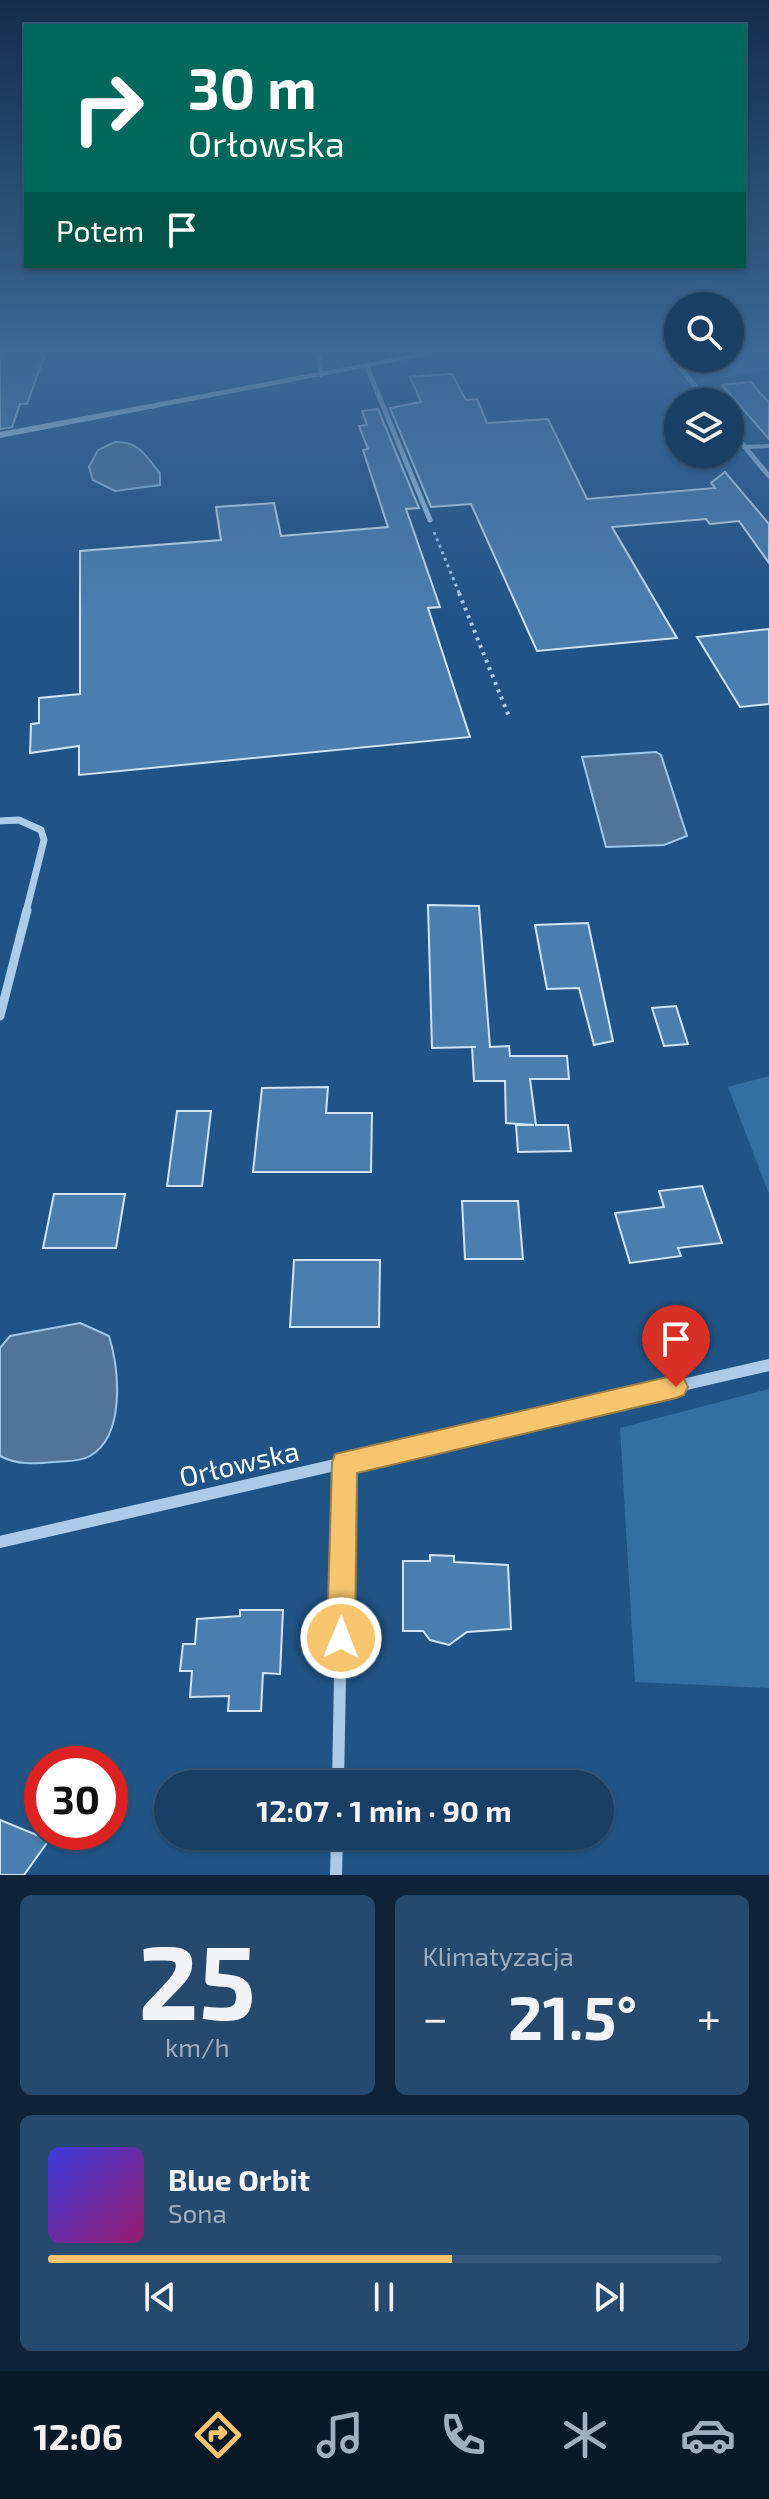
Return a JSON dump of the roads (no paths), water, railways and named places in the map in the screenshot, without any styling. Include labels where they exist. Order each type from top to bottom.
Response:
[{"type":"street","points":[[398,442],[430,520]]},
{"type":"street","points":[[745,447],[769,476]]},
{"type":"street","points":[[0,821],[19,820],[41,830],[44,850],[0,1016]]},
{"type":"street","name":"Orłowska","points":[[0,1542],[769,1365]]},
{"type":"street","points":[[338,1770],[344,1463]]},
{"type":"street","points":[[336,1875],[337,1850]]},
{"type":"lane","points":[[745,447],[769,446]]}]
